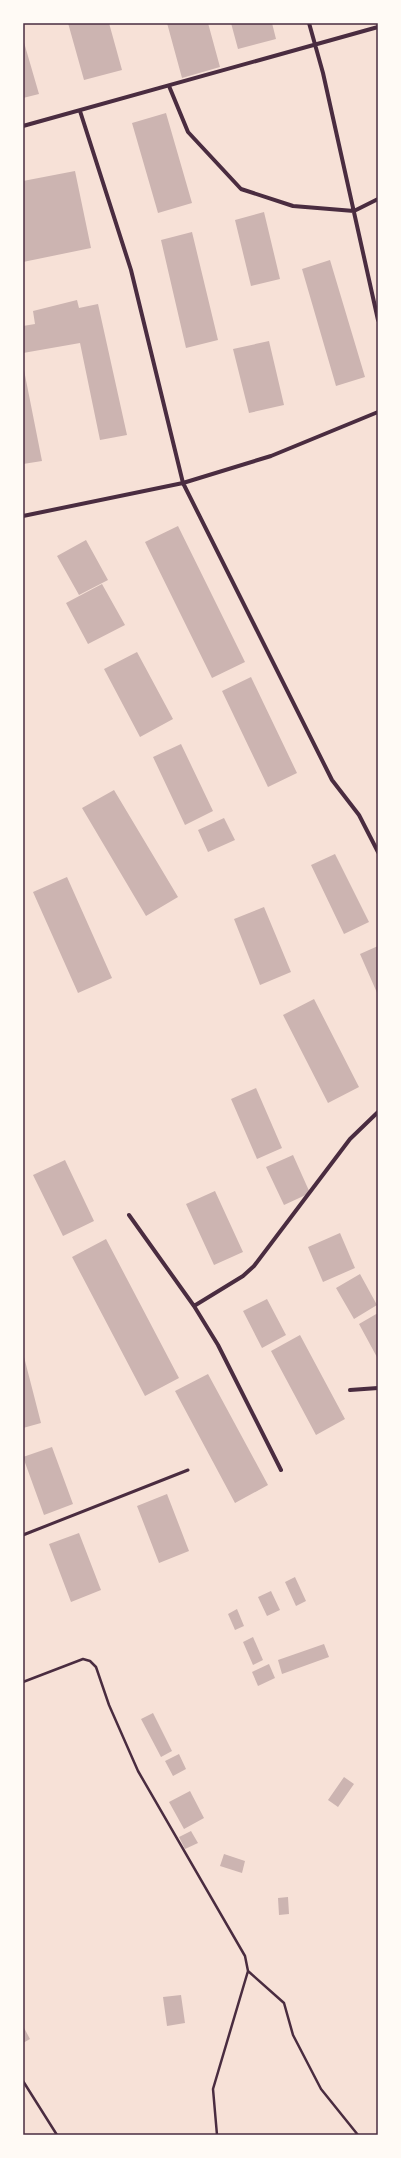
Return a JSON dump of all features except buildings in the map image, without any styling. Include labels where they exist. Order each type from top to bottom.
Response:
[{"type":"street","points":[[309,23],[316,46],[378,320]]},
{"type":"street","points":[[23,126],[316,46],[378,27]]},
{"type":"street","points":[[169,86],[188,132],[241,189],[293,206],[354,211],[378,199]]},
{"type":"street","points":[[80,111],[132,270],[183,483],[332,780],[359,815],[378,852]]},
{"type":"street","points":[[23,516],[183,483],[271,456],[378,412]]},
{"type":"street","points":[[194,1306],[243,1276],[254,1266],[350,1139],[378,1112]]},
{"type":"street","points":[[128,1215],[194,1306],[218,1346],[281,1470]]},
{"type":"street","points":[[350,1390],[378,1388]]},
{"type":"lane","points":[[23,1535],[188,1470]]},
{"type":"path","points":[[23,1682],[83,1659],[90,1661],[96,1667],[109,1705],[138,1771],[166,1823],[188,1855],[245,1956],[248,1971],[213,2089],[217,2135]]},
{"type":"path","points":[[248,1971],[284,2003],[294,2035],[321,2089],[358,2135]]},
{"type":"path","points":[[23,2081],[57,2135]]}]
